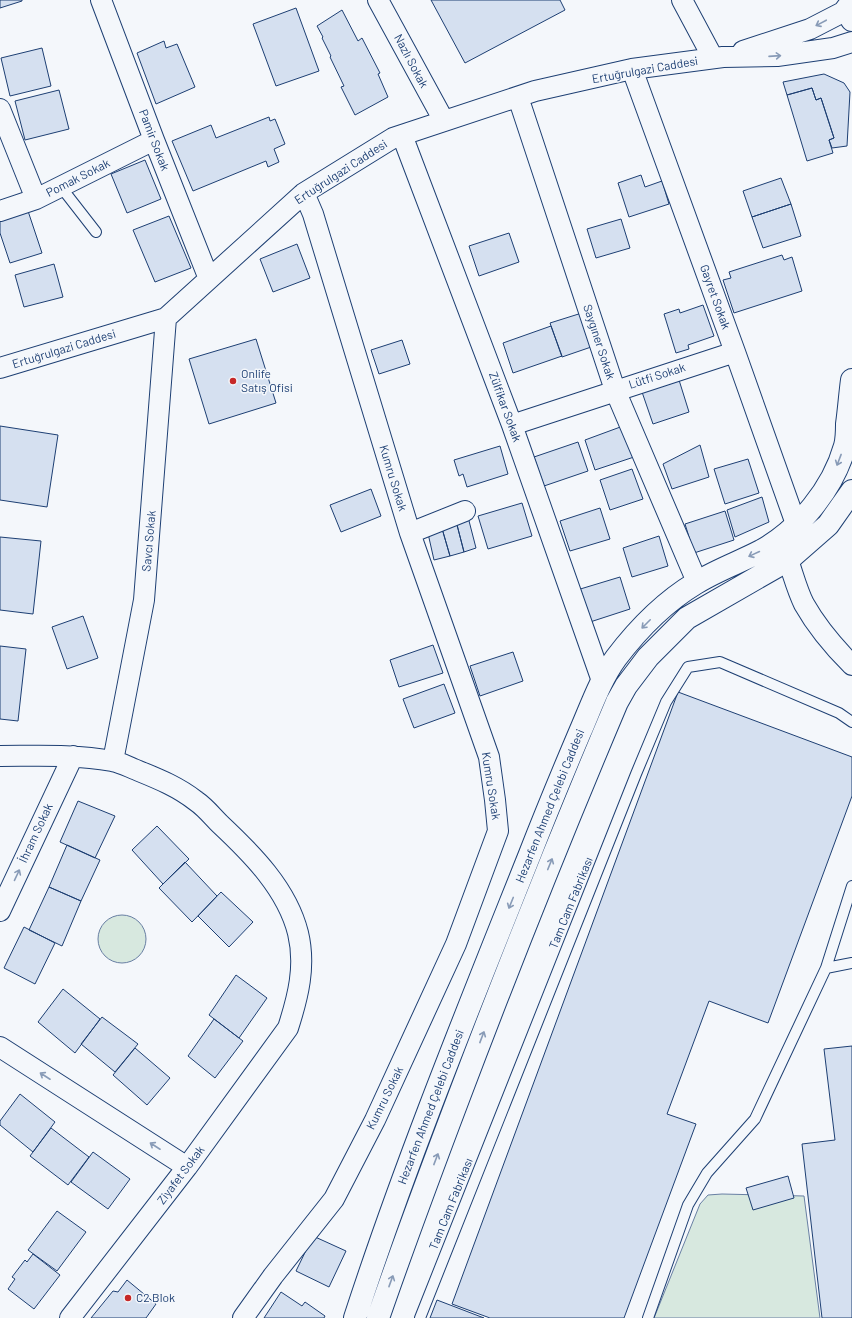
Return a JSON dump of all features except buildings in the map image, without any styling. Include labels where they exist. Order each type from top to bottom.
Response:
[{"type":"street","name":"Pamir Sokak","points":[[101,0],[154,140],[210,279]]},
{"type":"street","name":"Nazlı Sokak","points":[[378,0],[444,121]]},
{"type":"street","points":[[682,0],[718,58]]},
{"type":"street","name":"Ertuğrulgazi Caddesi","points":[[718,58],[810,29],[843,12],[852,0]]},
{"type":"street","points":[[852,5],[852,20]]},
{"type":"street","name":"Ertuğrulgazi Caddesi","points":[[0,368],[166,318],[304,193],[393,138],[535,91],[632,69],[718,58],[777,56],[833,48],[852,42]]},
{"type":"street","name":"Gayret Sokak","points":[[632,69],[796,524]]},
{"type":"street","name":"Saygıner Sokak","points":[[518,97],[615,390],[697,582]]},
{"type":"street","points":[[0,109],[36,199]]},
{"type":"street","name":"Zülfikar Sokak","points":[[402,135],[512,425],[602,681]]},
{"type":"street","name":"Pomak Sokak","points":[[0,211],[36,199],[154,140]]},
{"type":"street","name":"Kumru Sokak","points":[[243,1318],[273,1276],[334,1199],[365,1139],[456,944],[498,831],[496,800],[489,757],[410,533],[313,214],[304,193]]},
{"type":"street","name":"Savcı Sokak","points":[[113,761],[144,600],[166,318]]},
{"type":"street","name":"Lütfi Sokak","points":[[512,425],[615,390],[735,352]]},
{"type":"street","name":"Hezarfen Ahmed Çelebi Caddesi","points":[[355,1318],[423,1127],[483,971],[554,793],[602,681],[616,659],[632,639],[670,600],[697,582],[725,567],[761,551],[779,539],[809,511],[831,482],[845,445],[851,393]]},
{"type":"street","name":"Hezarfen Ahmed Çelebi Caddesi","points":[[378,1318],[496,1000],[565,824],[617,702],[626,686],[648,657],[687,618],[788,560],[828,525],[852,491]]},
{"type":"street","points":[[410,533],[465,511]]},
{"type":"street","points":[[796,524],[788,560],[804,603],[817,624],[852,665]]},
{"type":"street","points":[[697,582],[706,606]]},
{"type":"street","points":[[602,681],[617,702]]},
{"type":"street","name":"Ziyafet Sokak","points":[[0,756],[73,756],[113,761],[168,782],[196,801],[232,835],[265,871],[286,902],[298,933],[301,958],[301,980],[288,1028],[188,1168],[70,1318]]},
{"type":"street","name":"İhram Sokak","points":[[0,911],[73,756]]},
{"type":"street","points":[[0,1047],[188,1168]]},
{"type":"lane","points":[[61,187],[96,232]]},
{"type":"lane","name":"Tam Cam Fabrikası","points":[[420,1318],[642,760],[666,702],[688,667],[720,662],[839,713],[852,722]]},
{"type":"lane","points":[[648,1318],[688,1205],[707,1173],[756,1119],[826,968],[852,886]]},
{"type":"lane","points":[[826,968],[852,963]]},
{"type":"shaded area","points":[[117,915],[127,915],[139,922],[146,934],[146,944],[139,956],[127,963],[117,963],[109,959],[102,952],[98,944],[98,934],[102,926],[109,919]]},
{"type":"shaded area","points":[[708,1195],[804,1196],[820,1318],[654,1318],[700,1204]]},
{"type":"place","name":"Onlife Satış Ofisi","points":[[233,381]]},
{"type":"place","name":"C2 Blok","points":[[128,1298]]}]
